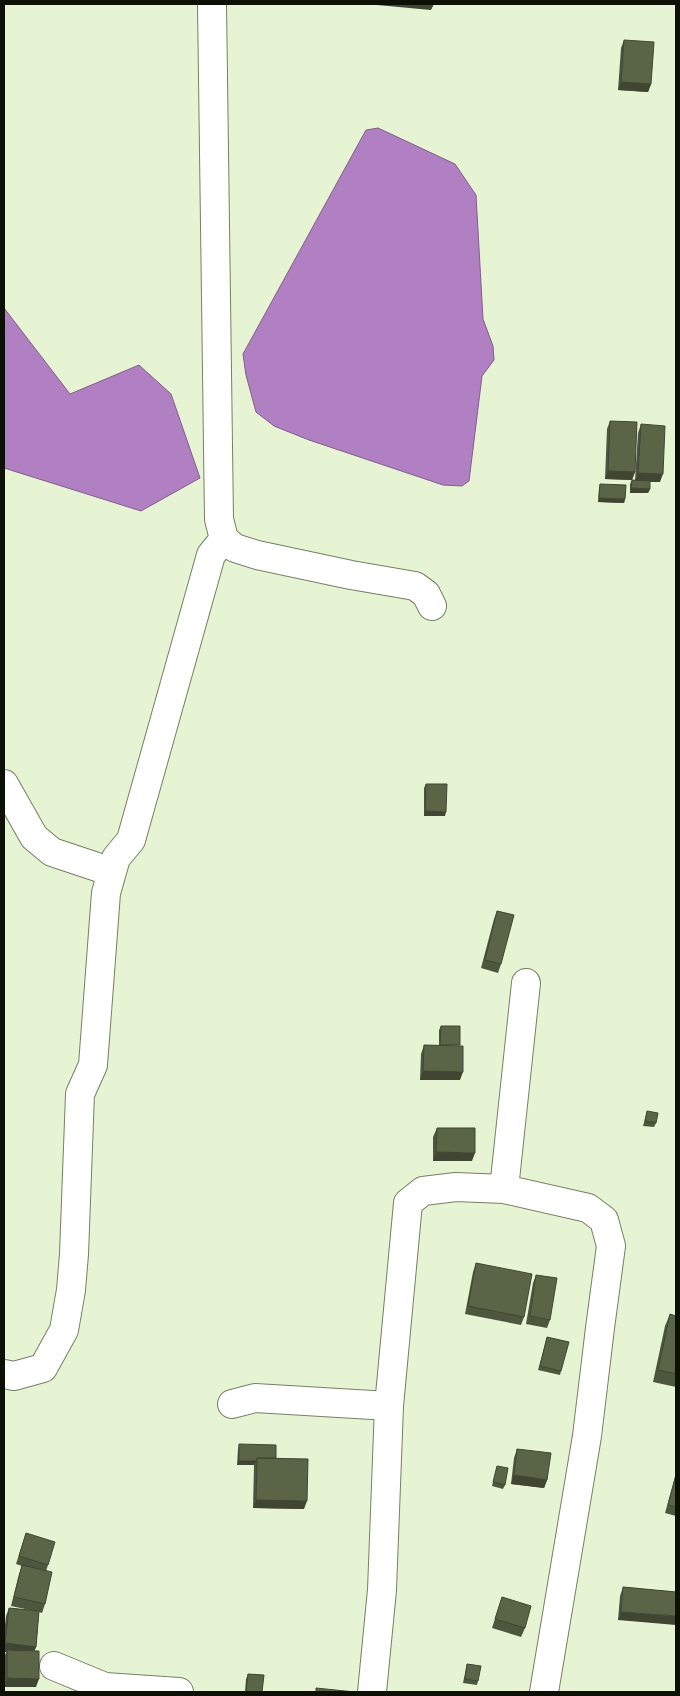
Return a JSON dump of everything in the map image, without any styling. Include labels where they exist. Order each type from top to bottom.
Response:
[{"type":"street","points":[[212,4],[219,519],[224,539],[236,548],[257,555],[351,575],[415,586],[426,594],[432,606]]},
{"type":"street","points":[[4,1374],[14,1376],[44,1368],[64,1330],[71,1290],[74,1254],[80,1094],[93,1066],[106,892],[116,858],[131,840],[211,555],[224,539]]},
{"type":"street","points":[[4,784],[34,837],[52,852],[112,872]]},
{"type":"street","points":[[504,1189],[526,983]]},
{"type":"street","points":[[372,1692],[382,1590],[389,1406],[408,1203],[424,1191],[456,1187],[504,1189],[588,1208],[604,1220],[611,1246],[587,1436],[544,1692]]},
{"type":"street","points":[[232,1404],[255,1398],[389,1406]]},
{"type":"street","points":[[54,1666],[105,1687],[179,1692]]},
{"type":"shaded area","points":[[378,128],[455,164],[476,195],[483,319],[493,346],[494,360],[482,376],[469,481],[462,486],[443,485],[309,440],[274,426],[256,412],[246,375],[243,354],[366,130]]},
{"type":"shaded area","points":[[4,308],[70,394],[139,365],[171,394],[200,478],[141,511],[4,468]]},
{"type":"building","points":[[624,40],[654,42],[651,84],[621,82]]},
{"type":"building","points":[[610,421],[637,422],[635,472],[608,471]]},
{"type":"building","points":[[641,424],[665,426],[663,474],[638,473]]},
{"type":"building","points":[[632,480],[650,481],[650,489],[631,488]]},
{"type":"building","points":[[600,484],[626,485],[625,499],[599,498]]},
{"type":"building","points":[[426,784],[447,784],[446,812],[425,811]]},
{"type":"building","points":[[497,911],[514,915],[501,964],[485,960]]},
{"type":"building","points":[[441,1026],[460,1026],[460,1045],[440,1045]]},
{"type":"building","points":[[424,1045],[463,1046],[463,1072],[423,1071]]},
{"type":"building","points":[[647,1111],[658,1113],[656,1123],[645,1121]]},
{"type":"building","points":[[437,1128],[475,1128],[475,1153],[436,1152]]},
{"type":"building","points":[[476,1263],[532,1274],[524,1317],[468,1306]]},
{"type":"building","points":[[536,1275],[557,1278],[550,1320],[530,1316]]},
{"type":"building","points":[[670,1314],[676,1316],[676,1374],[658,1370]]},
{"type":"building","points":[[547,1337],[569,1342],[561,1371],[540,1366]]},
{"type":"building","points":[[239,1444],[276,1445],[276,1458],[257,1458],[256,1461],[239,1461]]},
{"type":"building","points":[[517,1449],[551,1453],[547,1480],[514,1475]]},
{"type":"building","points":[[257,1458],[308,1459],[307,1501],[256,1500]]},
{"type":"building","points":[[497,1466],[508,1468],[505,1485],[493,1482]]},
{"type":"building","points":[[676,1475],[676,1507],[668,1505]]},
{"type":"building","points":[[26,1533],[55,1542],[48,1565],[19,1556]]},
{"type":"building","points":[[22,1565],[52,1572],[45,1604],[14,1597]]},
{"type":"building","points":[[623,1587],[676,1592],[676,1616],[621,1612]]},
{"type":"building","points":[[502,1597],[531,1606],[525,1628],[495,1619]]},
{"type":"building","points":[[9,1608],[39,1611],[36,1647],[5,1643]]},
{"type":"building","points":[[7,1650],[39,1651],[39,1679],[7,1678]]},
{"type":"building","points":[[467,1664],[481,1666],[478,1681],[465,1679]]},
{"type":"building","points":[[248,1674],[264,1675],[262,1692],[246,1692]]},
{"type":"building","points":[[316,1688],[355,1692],[316,1692]]}]
